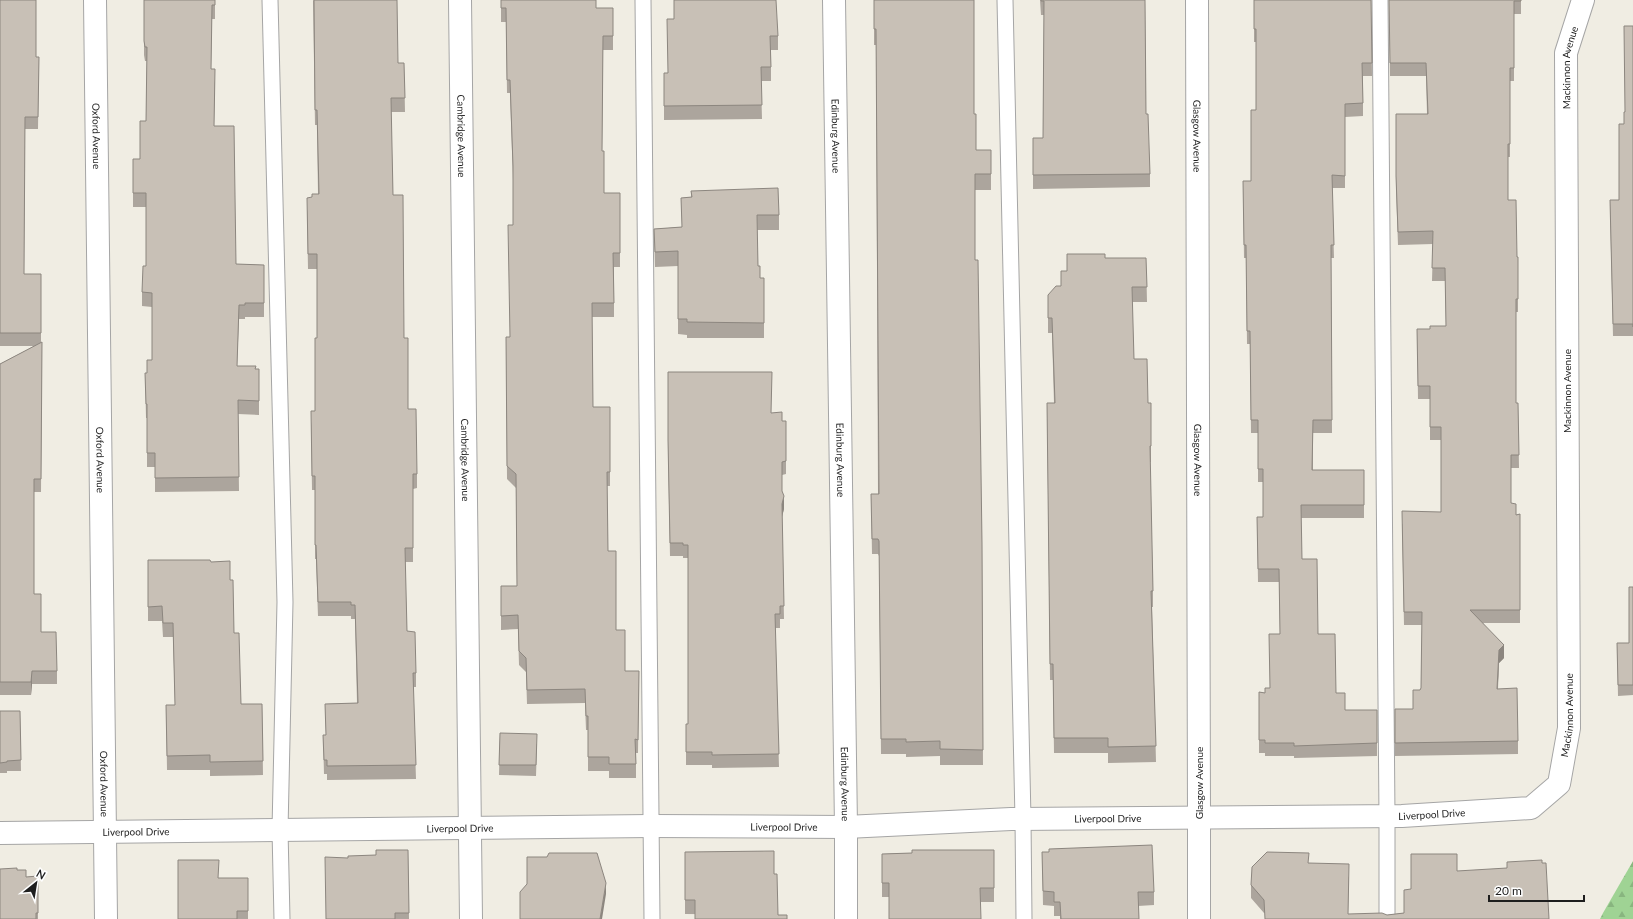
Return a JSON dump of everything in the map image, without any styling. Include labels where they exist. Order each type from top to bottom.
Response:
[{"type":"street","name":"Oxford Avenue","points":[[95,0],[106,919]]},
{"type":"street","name":"Cambridge Avenue","points":[[460,0],[471,919]]},
{"type":"street","name":"Edinburg Avenue","points":[[834,0],[846,827],[846,919]]},
{"type":"street","name":"Glasgow Avenue","points":[[1198,0],[1200,919]]},
{"type":"street","name":"Mackinnon Avenue","points":[[1559,784],[1569,728],[1566,53],[1583,0]]},
{"type":"street","name":"Liverpool Drive","points":[[0,833],[651,826],[846,827],[1023,819],[1387,816],[1531,808],[1559,784]]},
{"type":"lane","points":[[270,0],[285,602],[280,830],[282,919]]},
{"type":"lane","points":[[643,0],[652,919]]},
{"type":"lane","points":[[1005,0],[1024,919]]},
{"type":"lane","points":[[1380,0],[1387,919]]},
{"type":"green space","points":[[1633,861],[1633,919],[1600,919],[1603,913]]},
{"type":"building","points":[[0,0],[36,0],[36,57],[39,57],[38,117],[25,117],[24,274],[41,274],[41,333],[0,333]]},
{"type":"building","points":[[144,0],[215,0],[215,5],[212,5],[211,69],[215,69],[214,126],[234,126],[236,264],[264,265],[264,303],[245,303],[245,305],[239,305],[237,366],[256,366],[255,369],[259,369],[259,401],[238,400],[239,477],[155,478],[155,453],[147,453],[147,404],[145,373],[147,373],[147,360],[152,360],[152,293],[142,292],[143,266],[146,266],[146,193],[133,193],[133,159],[140,159],[140,121],[146,121],[147,47],[145,47],[144,41]]},
{"type":"building","points":[[314,0],[397,0],[398,63],[404,63],[405,98],[391,98],[393,195],[403,195],[404,338],[408,338],[408,409],[416,409],[417,474],[413,474],[413,548],[405,548],[407,631],[415,632],[416,673],[413,673],[416,765],[327,766],[327,760],[324,760],[323,735],[326,735],[325,704],[358,703],[355,605],[351,605],[351,602],[318,602],[315,545],[315,476],[312,476],[311,411],[315,411],[317,254],[308,254],[307,198],[312,197],[312,194],[319,194],[317,110],[315,110]]},
{"type":"building","points":[[501,0],[596,0],[596,8],[613,8],[613,36],[603,36],[602,151],[604,151],[604,193],[620,193],[620,253],[613,253],[614,303],[592,303],[593,407],[610,407],[610,472],[607,472],[608,551],[616,551],[616,630],[625,630],[625,671],[639,671],[638,740],[635,739],[636,764],[609,764],[609,757],[588,757],[588,716],[586,716],[585,689],[527,690],[526,658],[519,651],[518,615],[501,616],[501,586],[517,586],[516,474],[507,466],[506,337],[510,337],[508,225],[513,225],[513,166],[510,80],[507,80],[506,8],[501,8]]},
{"type":"building","points":[[674,0],[776,0],[778,36],[770,36],[771,67],[761,67],[762,105],[664,106],[664,73],[668,73],[667,19],[674,19]]},
{"type":"building","points":[[874,0],[974,0],[974,114],[976,114],[976,150],[991,150],[991,174],[975,174],[975,260],[978,260],[982,543],[983,750],[940,749],[940,741],[906,742],[906,739],[881,739],[879,541],[878,539],[872,539],[871,494],[879,494],[876,29],[874,29]]},
{"type":"building","points":[[1041,0],[1145,0],[1146,114],[1148,114],[1150,174],[1033,175],[1033,138],[1043,138],[1044,1]]},
{"type":"building","points":[[1254,0],[1371,0],[1372,63],[1362,63],[1363,103],[1345,104],[1345,176],[1332,175],[1334,245],[1331,245],[1332,420],[1313,420],[1312,470],[1364,470],[1364,505],[1301,505],[1302,559],[1317,559],[1318,634],[1335,634],[1336,693],[1345,693],[1345,710],[1377,710],[1377,743],[1294,746],[1294,743],[1265,743],[1265,740],[1259,740],[1259,692],[1265,693],[1265,688],[1270,688],[1269,634],[1280,634],[1279,569],[1258,569],[1257,517],[1263,517],[1263,469],[1258,469],[1258,420],[1251,420],[1250,331],[1247,331],[1246,245],[1244,245],[1243,181],[1251,181],[1251,110],[1256,110],[1256,29],[1254,29]]},
{"type":"building","points":[[1389,0],[1521,0],[1514,1],[1514,68],[1510,68],[1510,144],[1508,144],[1508,200],[1516,200],[1518,257],[1518,299],[1516,299],[1516,403],[1518,403],[1519,455],[1511,455],[1511,503],[1516,504],[1516,515],[1520,514],[1520,610],[1470,610],[1504,645],[1499,650],[1497,689],[1517,688],[1518,741],[1395,743],[1395,709],[1413,709],[1413,690],[1420,690],[1421,688],[1422,612],[1404,612],[1402,511],[1441,512],[1441,427],[1430,427],[1430,386],[1418,386],[1417,329],[1430,329],[1430,326],[1446,326],[1445,268],[1432,268],[1433,231],[1398,232],[1396,114],[1428,114],[1426,63],[1390,63]]},
{"type":"building","points":[[1624,26],[1633,26],[1633,324],[1613,324],[1610,200],[1619,200],[1619,124],[1624,124],[1625,112]]},
{"type":"building","points":[[778,188],[779,215],[757,215],[758,266],[760,266],[760,278],[764,278],[764,323],[687,322],[687,319],[678,319],[678,251],[655,252],[654,229],[682,227],[681,198],[692,197],[691,191]]},
{"type":"building","points":[[1067,254],[1105,254],[1105,258],[1146,258],[1147,287],[1132,287],[1134,359],[1147,359],[1148,403],[1151,403],[1150,446],[1153,591],[1151,591],[1156,746],[1108,747],[1108,738],[1054,738],[1053,664],[1050,664],[1047,403],[1055,403],[1052,318],[1048,318],[1048,295],[1056,286],[1061,286],[1061,271],[1067,271]]},
{"type":"building","points":[[42,342],[41,479],[34,479],[34,594],[41,594],[41,632],[56,632],[57,671],[32,671],[31,682],[0,682],[0,364]]},
{"type":"building","points":[[668,372],[772,372],[771,413],[782,412],[782,421],[786,421],[786,461],[782,462],[782,491],[784,496],[782,504],[784,606],[780,606],[780,614],[775,614],[779,754],[712,755],[712,752],[686,752],[686,724],[688,724],[688,545],[683,545],[683,543],[670,543]]},
{"type":"building","points":[[148,560],[210,560],[211,562],[230,561],[230,580],[233,580],[234,633],[239,633],[241,704],[262,704],[263,761],[210,762],[210,755],[167,756],[166,705],[175,705],[173,623],[163,623],[162,606],[148,607]]},
{"type":"building","points":[[1629,587],[1633,587],[1633,685],[1618,685],[1617,643],[1629,643]]},
{"type":"building","points":[[0,711],[20,711],[21,760],[0,763]]},
{"type":"building","points":[[500,733],[537,734],[536,765],[499,765]]},
{"type":"building","points":[[1152,845],[1154,892],[1138,892],[1139,919],[1061,919],[1060,902],[1054,902],[1054,892],[1043,891],[1042,852],[1049,852],[1049,849]]},
{"type":"building","points":[[376,850],[408,850],[409,913],[395,913],[395,919],[326,919],[325,857],[348,858],[348,856],[376,855]]},
{"type":"building","points":[[912,850],[994,850],[994,888],[980,888],[981,919],[889,919],[889,883],[882,883],[882,854],[912,853]]},
{"type":"building","points":[[774,851],[774,874],[777,874],[778,915],[787,915],[787,919],[695,919],[695,900],[685,900],[685,852]]},
{"type":"building","points":[[1267,852],[1309,853],[1308,863],[1349,864],[1348,914],[1382,913],[1387,915],[1404,913],[1404,890],[1411,889],[1411,854],[1457,854],[1457,871],[1507,868],[1507,862],[1542,860],[1542,863],[1546,863],[1549,919],[1265,919],[1264,900],[1251,885],[1252,867]]},
{"type":"building","points":[[549,853],[597,853],[606,883],[600,919],[520,919],[520,892],[527,884],[527,857],[547,857]]},
{"type":"building","points":[[178,860],[219,860],[218,878],[248,878],[248,911],[237,911],[237,919],[178,919]]},
{"type":"building","points":[[17,868],[17,870],[26,870],[26,877],[38,876],[38,913],[36,913],[36,919],[0,919],[0,869]]}]
